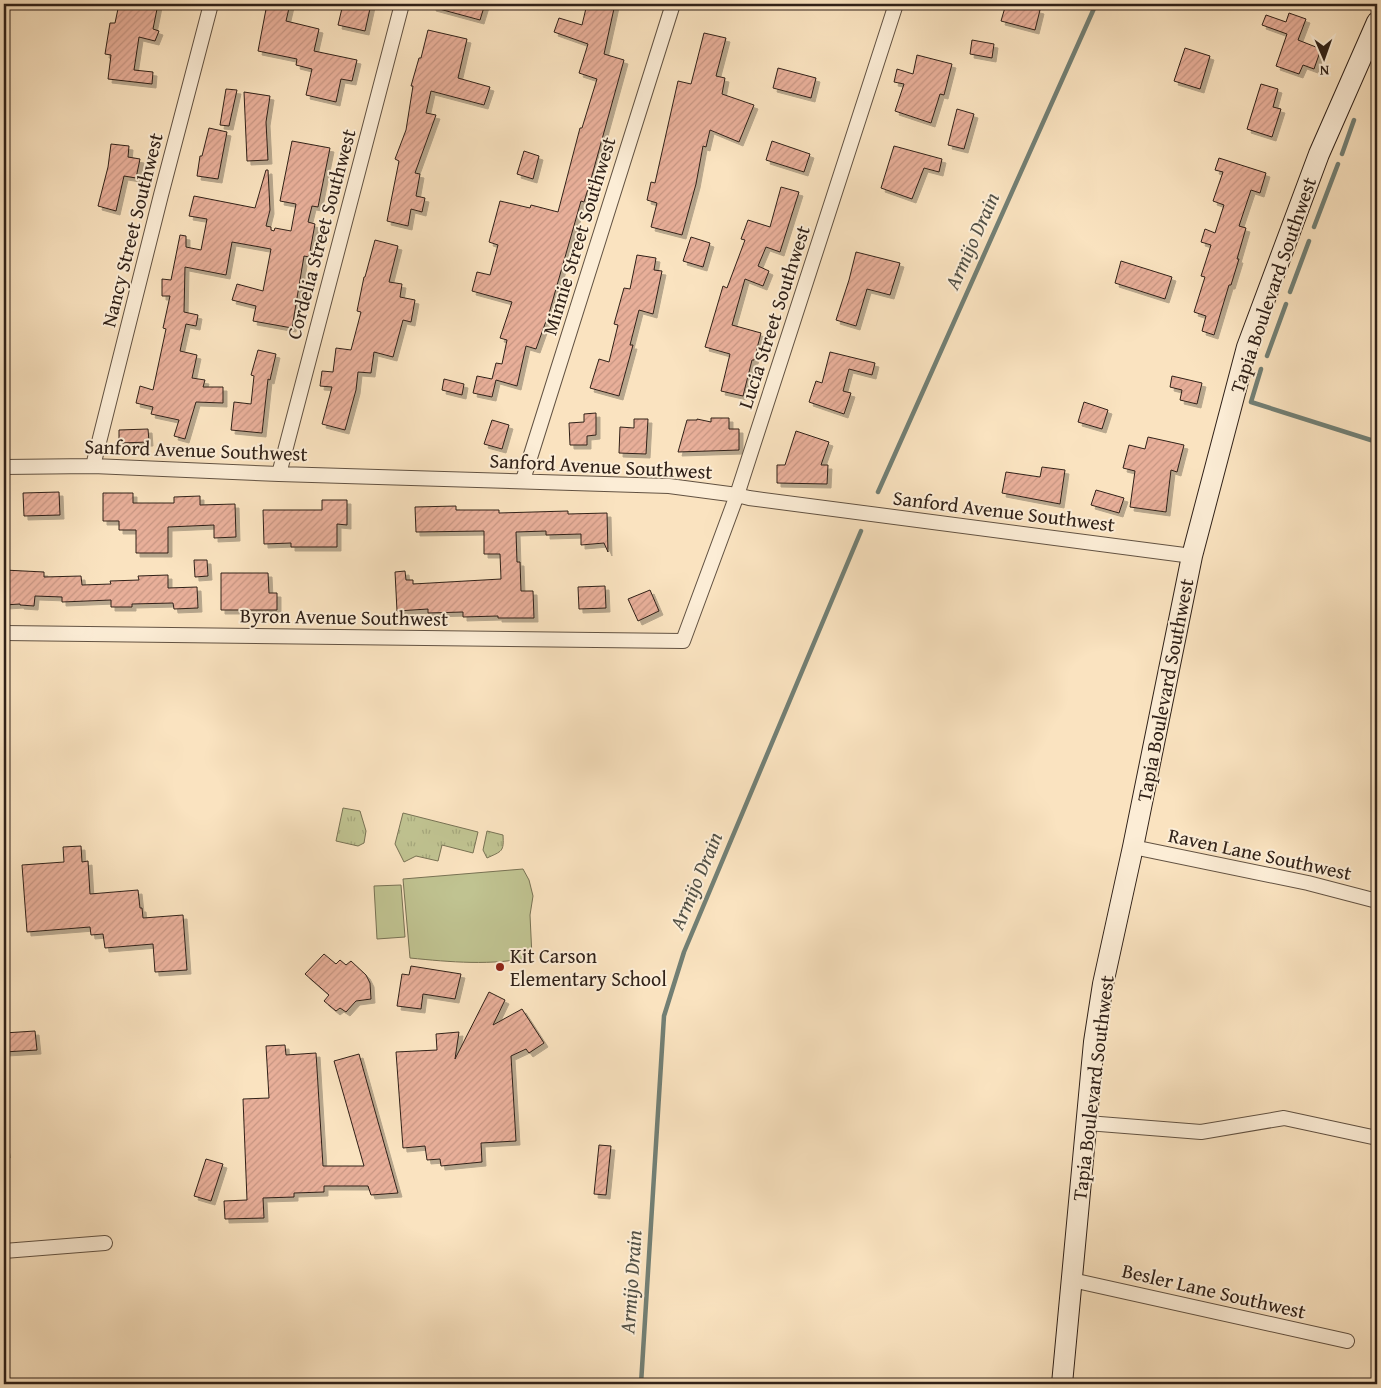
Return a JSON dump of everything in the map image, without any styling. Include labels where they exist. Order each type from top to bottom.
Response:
[{"type":"street","name":"Nancy Street Southwest","points":[[93,466],[211,4]]},
{"type":"street","name":"Cordelia Street Southwest","points":[[279,474],[402,4]]},
{"type":"street","name":"Minnie Street Southwest","points":[[523,480],[673,4]]},
{"type":"street","name":"Lucia Street Southwest","points":[[683,641],[737,495],[896,4]]},
{"type":"street","name":"Tapia Boulevard Southwest","points":[[1062,1384],[1094,1042],[1103,984],[1134,847],[1192,556],[1247,347],[1319,154],[1377,22]]},
{"type":"street","name":"Sanford Avenue Southwest","points":[[4,467],[93,466],[279,474],[523,480],[669,486],[737,495],[758,500],[1192,556]]},
{"type":"street","name":"Byron Avenue Southwest","points":[[4,633],[683,641]]},
{"type":"street","name":"Raven Lane Southwest","points":[[1134,847],[1308,883],[1377,901]]},
{"type":"street","points":[[1087,1123],[1201,1132],[1284,1118],[1377,1138]]},
{"type":"street","points":[[4,1251],[105,1244]]},
{"type":"street","name":"Besler Lane Southwest","points":[[1072,1280],[1347,1341]]},
{"type":"green space","points":[[343,808],[360,811],[366,831],[364,843],[358,846],[336,841]]},
{"type":"green space","points":[[403,813],[478,832],[473,853],[442,845],[438,861],[416,856],[404,862],[395,844]]},
{"type":"green space","points":[[487,831],[503,835],[503,841],[501,850],[487,858],[483,850]]},
{"type":"green space","points":[[523,869],[529,880],[533,896],[530,915],[532,957],[502,962],[456,962],[410,958],[403,879]]},
{"type":"green space","points":[[401,885],[405,937],[377,939],[374,886]]},
{"type":"green space","points":[[4,1094],[10,1158],[4,1158]]},
{"type":"building","points":[[119,4],[158,4],[153,29],[159,31],[155,41],[139,37],[134,70],[153,72],[152,84],[108,79],[111,55],[105,54],[110,23],[115,23]]},
{"type":"building","points":[[267,4],[290,4],[286,21],[319,29],[314,51],[357,60],[352,81],[341,79],[336,102],[306,95],[312,69],[296,65],[297,59],[258,51]]},
{"type":"building","points":[[343,4],[371,4],[365,31],[338,25]]},
{"type":"building","points":[[433,4],[485,4],[480,20],[432,7]]},
{"type":"building","points":[[587,4],[615,4],[604,54],[624,60],[591,179],[584,202],[581,201],[550,310],[536,349],[526,346],[517,386],[496,380],[492,397],[473,393],[477,376],[492,379],[496,363],[502,364],[507,340],[500,338],[512,302],[472,291],[477,272],[490,275],[498,245],[489,242],[500,201],[530,208],[531,205],[558,212],[580,128],[582,128],[597,79],[579,73],[588,44],[554,32],[559,18],[582,25]]},
{"type":"building","points":[[1006,4],[1018,4],[1040,10],[1035,30],[1001,21]]},
{"type":"building","points":[[1289,13],[1306,19],[1298,40],[1321,49],[1314,69],[1303,65],[1299,74],[1276,66],[1287,34],[1262,25],[1266,15],[1286,22]]},
{"type":"building","points":[[428,30],[467,39],[458,78],[490,87],[484,105],[431,91],[426,113],[436,115],[415,173],[420,174],[416,196],[425,198],[422,212],[411,209],[408,226],[387,221],[399,161],[395,159],[406,130],[413,86],[411,86]]},
{"type":"building","points":[[704,33],[726,38],[716,76],[725,78],[722,94],[754,105],[739,142],[710,130],[706,147],[703,146],[696,184],[682,235],[651,227],[657,203],[647,200],[651,182],[655,183],[678,81],[691,84]]},
{"type":"building","points":[[972,40],[994,44],[992,58],[970,54]]},
{"type":"building","points":[[1185,48],[1210,56],[1200,89],[1174,81]]},
{"type":"building","points":[[917,55],[952,64],[944,95],[940,94],[931,123],[895,111],[904,84],[894,82],[897,69],[913,74]]},
{"type":"building","points":[[778,68],[816,78],[811,98],[773,88]]},
{"type":"building","points":[[1261,84],[1278,89],[1273,107],[1281,109],[1272,137],[1247,129]]},
{"type":"building","points":[[226,89],[237,90],[229,126],[220,125]]},
{"type":"building","points":[[244,92],[270,96],[266,122],[268,160],[247,161]]},
{"type":"building","points":[[957,109],[974,114],[964,149],[948,145]]},
{"type":"building","points":[[209,128],[227,132],[218,179],[197,176],[200,156],[202,156]]},
{"type":"building","points":[[292,141],[330,148],[318,207],[312,206],[308,222],[315,224],[309,257],[304,256],[292,328],[253,321],[256,306],[232,300],[237,284],[263,291],[271,249],[232,242],[226,275],[185,267],[184,312],[198,315],[196,326],[186,324],[180,351],[197,355],[192,378],[205,380],[203,387],[223,387],[223,403],[196,402],[185,439],[174,436],[179,420],[151,414],[153,407],[136,403],[140,386],[153,390],[166,329],[163,328],[170,296],[162,296],[162,279],[171,280],[180,235],[186,236],[186,247],[201,250],[207,219],[189,216],[194,196],[255,208],[266,170],[268,170],[270,210],[266,226],[271,227],[271,230],[274,231],[275,228],[291,231],[296,204],[280,201]]},
{"type":"building","points":[[772,141],[810,154],[804,172],[766,160]]},
{"type":"building","points":[[111,144],[129,146],[128,157],[140,159],[136,178],[124,176],[116,211],[98,206],[108,167]]},
{"type":"building","points":[[894,146],[942,159],[939,172],[924,168],[912,199],[881,188]]},
{"type":"building","points":[[524,151],[539,156],[533,179],[517,174]]},
{"type":"building","points":[[1219,158],[1266,173],[1260,193],[1251,190],[1239,226],[1246,228],[1237,259],[1239,259],[1214,335],[1202,331],[1206,316],[1194,312],[1205,277],[1201,276],[1211,245],[1201,242],[1205,229],[1215,233],[1224,205],[1213,201],[1223,172],[1215,170]]},
{"type":"building","points":[[781,187],[799,192],[780,252],[766,247],[758,266],[769,271],[763,286],[745,279],[732,325],[761,333],[754,360],[752,360],[743,396],[721,391],[730,354],[705,347],[723,286],[727,288],[745,240],[741,239],[748,220],[770,227]]},
{"type":"building","points":[[691,237],[710,243],[703,267],[683,261]]},
{"type":"building","points":[[375,240],[398,246],[389,282],[402,284],[400,297],[415,300],[411,322],[403,320],[393,357],[374,352],[371,373],[358,372],[356,390],[345,430],[322,424],[332,387],[320,386],[322,371],[333,372],[336,348],[351,350],[361,312],[357,311],[364,277]]},
{"type":"building","points":[[856,252],[900,263],[890,295],[867,289],[856,326],[836,320]]},
{"type":"building","points":[[637,255],[656,258],[654,270],[662,271],[653,314],[639,310],[630,345],[633,345],[619,396],[590,388],[599,359],[609,362],[618,325],[614,324],[624,288],[630,289]]},
{"type":"building","points":[[1121,261],[1172,277],[1165,299],[1115,283]]},
{"type":"building","points":[[258,350],[276,354],[270,380],[268,379],[262,433],[231,430],[234,402],[251,404],[254,376],[251,375]]},
{"type":"building","points":[[830,352],[875,363],[872,375],[849,369],[843,391],[851,393],[844,414],[809,402],[816,381],[822,383]]},
{"type":"building","points":[[1172,376],[1202,383],[1197,404],[1180,400],[1182,390],[1170,387]]},
{"type":"building","points":[[444,379],[464,384],[462,395],[442,390]]},
{"type":"building","points":[[1084,402],[1108,410],[1102,429],[1078,422]]},
{"type":"building","points":[[596,413],[596,435],[587,436],[587,445],[570,445],[569,423],[584,422],[584,414]]},
{"type":"building","points":[[711,418],[729,418],[729,429],[739,429],[739,450],[678,452],[687,420],[697,419],[711,422]]},
{"type":"building","points":[[634,419],[648,419],[646,454],[619,453],[620,427],[634,428]]},
{"type":"building","points":[[492,420],[509,425],[502,449],[484,444]]},
{"type":"building","points":[[148,429],[149,442],[119,443],[119,430]]},
{"type":"building","points":[[796,431],[829,442],[821,465],[828,465],[827,484],[777,483],[777,465],[785,465]]},
{"type":"building","points":[[1148,437],[1184,445],[1177,472],[1171,470],[1166,512],[1130,507],[1135,471],[1123,468],[1129,445],[1145,449]]},
{"type":"building","points":[[1042,467],[1065,470],[1060,504],[1002,493],[1006,472],[1040,477]]},
{"type":"building","points":[[1096,490],[1124,498],[1119,513],[1091,505]]},
{"type":"building","points":[[59,492],[60,515],[24,516],[23,493]]},
{"type":"building","points":[[103,493],[133,493],[133,503],[174,503],[174,497],[200,496],[200,505],[235,504],[236,537],[214,538],[214,525],[168,527],[168,553],[136,553],[136,530],[119,530],[119,521],[103,521]]},
{"type":"building","points":[[322,500],[347,500],[347,525],[337,524],[337,547],[291,547],[291,543],[264,544],[263,510],[322,510]]},
{"type":"building","points":[[456,506],[456,510],[499,510],[499,513],[568,511],[568,514],[607,513],[608,552],[604,543],[581,545],[581,534],[546,535],[546,531],[516,532],[517,562],[520,562],[521,591],[533,591],[534,618],[463,617],[463,612],[428,613],[428,609],[397,611],[395,572],[405,571],[406,580],[413,580],[413,584],[501,579],[500,554],[484,554],[484,531],[416,532],[415,507]]},
{"type":"building","points":[[194,560],[207,560],[208,576],[195,577]]},
{"type":"building","points":[[4,570],[44,572],[44,577],[81,576],[82,585],[111,584],[110,581],[139,580],[138,576],[168,575],[168,588],[197,587],[198,608],[174,609],[173,603],[132,604],[132,607],[111,607],[111,600],[62,602],[62,597],[35,596],[34,606],[20,604],[4,605]]},
{"type":"building","points":[[221,573],[268,573],[269,593],[277,593],[277,610],[221,610]]},
{"type":"building","points":[[605,586],[606,608],[579,609],[578,587]]},
{"type":"building","points":[[650,590],[659,611],[638,621],[628,599]]},
{"type":"building","points":[[81,846],[82,862],[88,861],[90,894],[138,890],[143,918],[183,915],[187,970],[155,972],[153,944],[105,948],[103,934],[91,935],[90,927],[27,932],[22,865],[64,862],[63,847]]},
{"type":"building","points":[[324,954],[336,964],[340,960],[346,965],[351,961],[366,975],[370,983],[371,999],[356,1001],[346,1012],[340,1008],[336,1011],[324,1001],[329,995],[305,974]]},
{"type":"building","points":[[411,966],[461,974],[455,999],[423,994],[421,1009],[397,1006],[402,974],[409,975]]},
{"type":"building","points":[[489,992],[505,1000],[493,1025],[522,1009],[544,1043],[529,1053],[526,1049],[511,1056],[516,1141],[481,1143],[482,1162],[441,1166],[440,1159],[427,1160],[425,1146],[403,1148],[396,1052],[437,1050],[436,1034],[459,1032],[455,1059]]},
{"type":"building","points":[[35,1031],[37,1050],[4,1052],[4,1033]]},
{"type":"building","points":[[285,1045],[286,1055],[316,1053],[323,1166],[364,1166],[334,1061],[359,1054],[398,1193],[371,1195],[368,1186],[324,1186],[324,1192],[294,1193],[294,1197],[263,1198],[264,1218],[225,1219],[224,1201],[247,1200],[243,1099],[269,1098],[266,1046]]},
{"type":"building","points":[[599,1145],[611,1146],[606,1195],[594,1194]]},
{"type":"building","points":[[206,1159],[223,1164],[211,1201],[194,1196]]},
{"type":"waterway","name":"Armijo Drain","points":[[878,492],[1096,4]]},
{"type":"waterway","points":[[1342,154],[1354,120]]},
{"type":"waterway","points":[[1314,227],[1338,164]]},
{"type":"waterway","points":[[1290,292],[1309,241]]},
{"type":"waterway","points":[[1267,356],[1286,304]]},
{"type":"waterway","points":[[1261,369],[1251,402],[1377,442]]},
{"type":"waterway","name":"Armijo Drain","points":[[641,1384],[664,1016],[684,952],[861,531]]},
{"type":"place","name":"Kit Carson Elementary School","points":[[500,967]]}]
